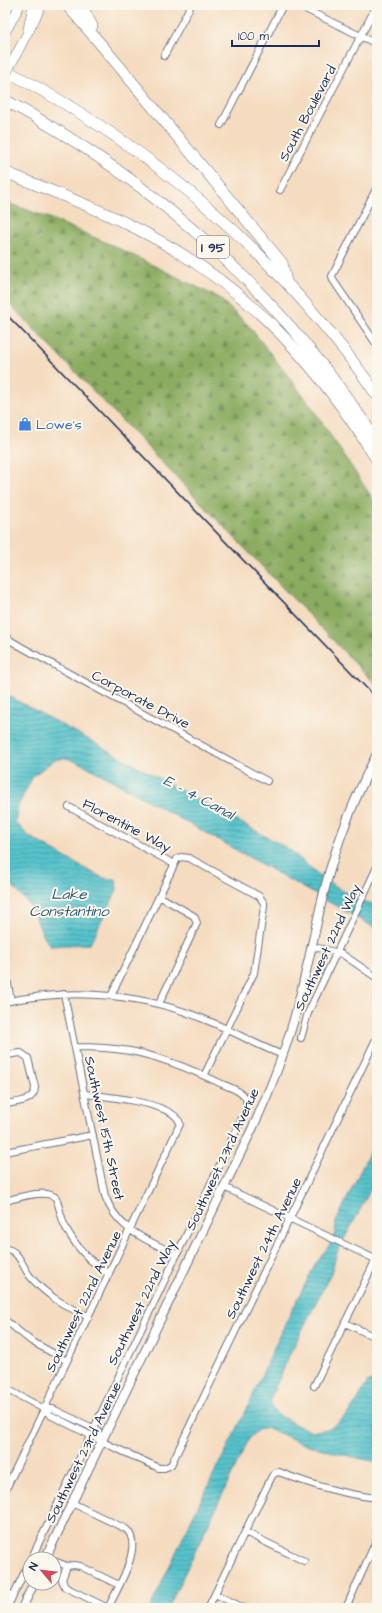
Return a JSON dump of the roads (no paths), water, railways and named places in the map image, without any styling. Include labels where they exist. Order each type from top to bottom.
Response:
[{"type":"highway","points":[[29,29],[34,5]]},
{"type":"highway","points":[[67,5],[282,263],[286,282]]},
{"type":"highway","points":[[81,5],[109,54]]},
{"type":"highway","name":"I 95","points":[[5,70],[77,110],[157,166],[242,237],[286,282],[341,346],[377,395]]},
{"type":"highway","name":"I 95","points":[[5,100],[58,129],[126,176],[176,214],[212,246],[252,285],[295,331],[334,380],[377,442]]},
{"type":"highway","points":[[7,173],[115,218],[148,234],[189,258],[219,279],[268,321],[301,354],[339,402],[377,460]]},
{"type":"main road","points":[[5,33],[20,5]]},
{"type":"main road","points":[[5,76],[42,5]]},
{"type":"street","points":[[164,56],[191,5]]},
{"type":"street","points":[[221,125],[283,5]]},
{"type":"street","points":[[297,5],[377,44]]},
{"type":"street","name":"South Boulevard","points":[[280,190],[377,5]]},
{"type":"street","points":[[377,187],[332,276],[333,280],[377,346]]},
{"type":"street","name":"Corporate Drive","points":[[5,637],[18,646],[267,781]]},
{"type":"street","name":"Southwest 23rd Avenue","points":[[52,1551],[72,1503],[268,1094],[283,1055],[297,1008],[329,872],[353,806],[377,754]]},
{"type":"street","name":"Florentine Way","points":[[69,807],[174,864]]},
{"type":"street","points":[[75,1047],[111,1048],[150,1056],[182,1066],[204,1076],[254,973],[264,903],[259,896],[189,858],[181,857],[174,864],[111,996]]},
{"type":"street","name":"Southwest 22nd Way","points":[[300,1038],[308,1013],[377,867]]},
{"type":"street","points":[[159,896],[194,916],[197,923],[159,1004]]},
{"type":"street","points":[[311,946],[337,952],[350,958],[377,978]]},
{"type":"street","points":[[5,967],[8,1001],[64,994],[111,996],[159,1004],[198,1016],[283,1055]]},
{"type":"street","name":"Southwest 15th Street","points":[[64,994],[108,1205],[115,1216],[130,1231],[177,1255]]},
{"type":"street","name":"Southwest 24th Avenue","points":[[102,1440],[109,1445],[159,1468],[168,1467],[171,1465],[377,1037]]},
{"type":"street","points":[[5,1055],[21,1053],[28,1058],[35,1087],[32,1097],[5,1104]]},
{"type":"street","name":"Southwest 22nd Way","points":[[94,1428],[246,1110],[246,1098],[239,1092],[204,1076]]},
{"type":"street","name":"Southwest 22nd Avenue","points":[[5,1491],[179,1128],[180,1121],[174,1114],[144,1104],[105,1096],[85,1094]]},
{"type":"street","points":[[5,1152],[93,1135]]},
{"type":"street","points":[[224,1187],[377,1259],[314,1386]]},
{"type":"street","points":[[5,1201],[45,1193],[53,1194],[56,1198],[64,1224],[76,1244],[91,1261],[109,1274]]},
{"type":"street","points":[[5,1249],[14,1251],[28,1274],[47,1294],[66,1306],[89,1317]]},
{"type":"street","points":[[5,1320],[31,1341],[67,1361]]},
{"type":"street","points":[[345,1323],[377,1338]]},
{"type":"street","points":[[5,1388],[44,1409],[50,1415],[102,1440]]},
{"type":"street","points":[[44,1409],[53,1409],[94,1428],[97,1430],[102,1440]]},
{"type":"street","points":[[34,1551],[91,1435]]},
{"type":"street","points":[[208,1608],[272,1476],[275,1473],[279,1472],[321,1488],[340,1493],[377,1498]]},
{"type":"street","points":[[62,1582],[67,1589],[108,1608],[128,1564],[133,1548],[132,1536],[126,1529],[72,1503]]},
{"type":"street","points":[[245,1532],[304,1561]]},
{"type":"street","points":[[346,1608],[377,1539]]},
{"type":"street","points":[[62,1564],[67,1566],[80,1566],[119,1585]]},
{"type":"street","points":[[62,1577],[67,1566]]},
{"type":"street","points":[[7,1608],[22,1577]]},
{"type":"street","points":[[22,1608],[30,1591]]},
{"type":"street","points":[[5,1592],[13,1596]]},
{"type":"street","points":[[215,1594],[244,1608]]},
{"type":"water","name":"Lake Constantino","points":[[5,694],[289,849],[319,876],[358,900],[377,905],[377,929],[83,764],[66,758],[54,760],[33,776],[19,804],[15,822],[30,837],[80,866],[103,878],[116,879],[117,890],[90,944],[50,946],[43,935],[31,907],[5,877]]},
{"type":"water","points":[[377,1136],[377,1176],[338,1250],[331,1273],[290,1354],[271,1397],[271,1404],[273,1410],[280,1416],[303,1428],[317,1431],[324,1430],[342,1420],[355,1404],[368,1382],[377,1380],[377,1462],[340,1454],[301,1443],[266,1427],[258,1430],[250,1437],[168,1608],[150,1608],[193,1516],[246,1411],[280,1334],[315,1265],[329,1246],[335,1233],[336,1222]]},
{"type":"railway","points":[[5,313],[377,699]]},
{"type":"place","name":"Lowe's","points":[[25,424]]},
{"type":"water label","name":"E - 4 Canal","points":[[199,797]]}]
